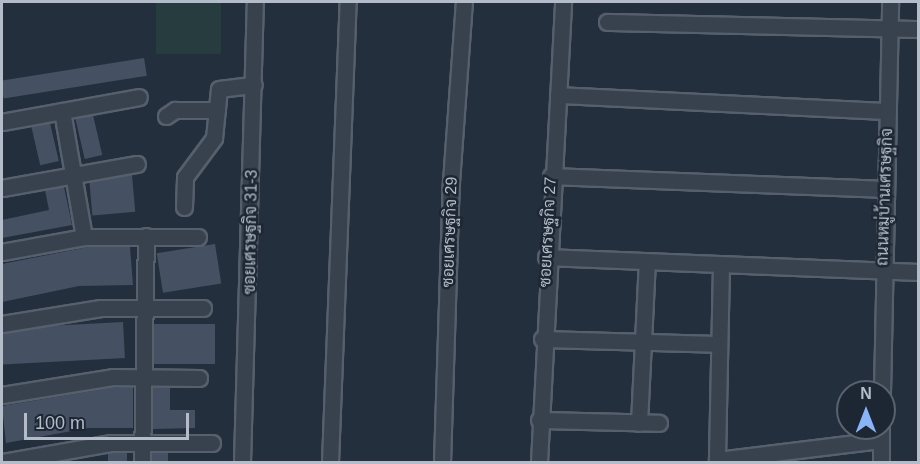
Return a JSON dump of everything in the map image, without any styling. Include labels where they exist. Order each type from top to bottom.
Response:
[{"type":"street","name":"ซอยเศรษฐกิจ 31-3","points":[[242,462],[255,2]]},
{"type":"street","points":[[330,462],[348,2]]},
{"type":"street","name":"ซอยเศรษฐกิจ 29","points":[[442,462],[451,182],[464,2]]},
{"type":"street","name":"ซอยเศรษฐกิจ 27","points":[[539,462],[546,256],[563,2]]},
{"type":"street","name":"ถนนหมู่บ้านเศรษฐกิจ","points":[[882,380],[890,2]]},
{"type":"street","points":[[607,22],[918,29]]},
{"type":"street","points":[[184,207],[185,177],[214,138],[222,86],[254,85]]},
{"type":"street","points":[[558,95],[888,111]]},
{"type":"street","points":[[2,122],[139,97]]},
{"type":"street","points":[[166,116],[175,110],[217,110]]},
{"type":"street","points":[[62,111],[84,237]]},
{"type":"street","points":[[2,188],[137,164]]},
{"type":"street","points":[[551,176],[886,189]]},
{"type":"street","points":[[142,462],[146,236]]},
{"type":"street","points":[[2,252],[84,237],[198,237]]},
{"type":"street","points":[[546,256],[721,266],[918,272]]},
{"type":"street","points":[[639,423],[647,262]]},
{"type":"street","points":[[721,266],[717,460],[881,445]]},
{"type":"street","points":[[2,324],[101,308],[203,308]]},
{"type":"street","points":[[542,339],[718,344]]},
{"type":"street","points":[[2,395],[86,380],[199,378]]},
{"type":"street","points":[[539,420],[659,423]]},
{"type":"street","points":[[3,462],[142,442],[212,443]]},
{"type":"green space","points":[[156,2],[221,2],[221,54],[156,54]]},
{"type":"building","points":[[144,58],[147,76],[4,98],[2,80]]},
{"type":"building","points":[[93,115],[102,155],[85,159],[75,119]]},
{"type":"building","points":[[50,123],[59,161],[40,165],[31,127]]},
{"type":"building","points":[[132,175],[135,212],[92,216],[89,179]]},
{"type":"building","points":[[64,187],[72,225],[2,238],[2,220],[49,210],[45,190]]},
{"type":"building","points":[[215,244],[221,284],[163,293],[157,253]]},
{"type":"building","points":[[88,247],[130,247],[133,285],[79,286],[2,302],[2,264]]},
{"type":"building","points":[[123,322],[125,358],[2,364],[2,328]]},
{"type":"building","points":[[154,324],[215,324],[215,364],[154,364]]},
{"type":"building","points":[[115,387],[133,387],[133,428],[88,428],[6,443],[2,406]]},
{"type":"building","points":[[153,388],[170,388],[170,410],[195,410],[195,428],[153,429]]},
{"type":"building","points":[[108,453],[127,453],[127,462],[108,462]]},
{"type":"building","points":[[152,453],[168,453],[168,462],[152,462]]}]
